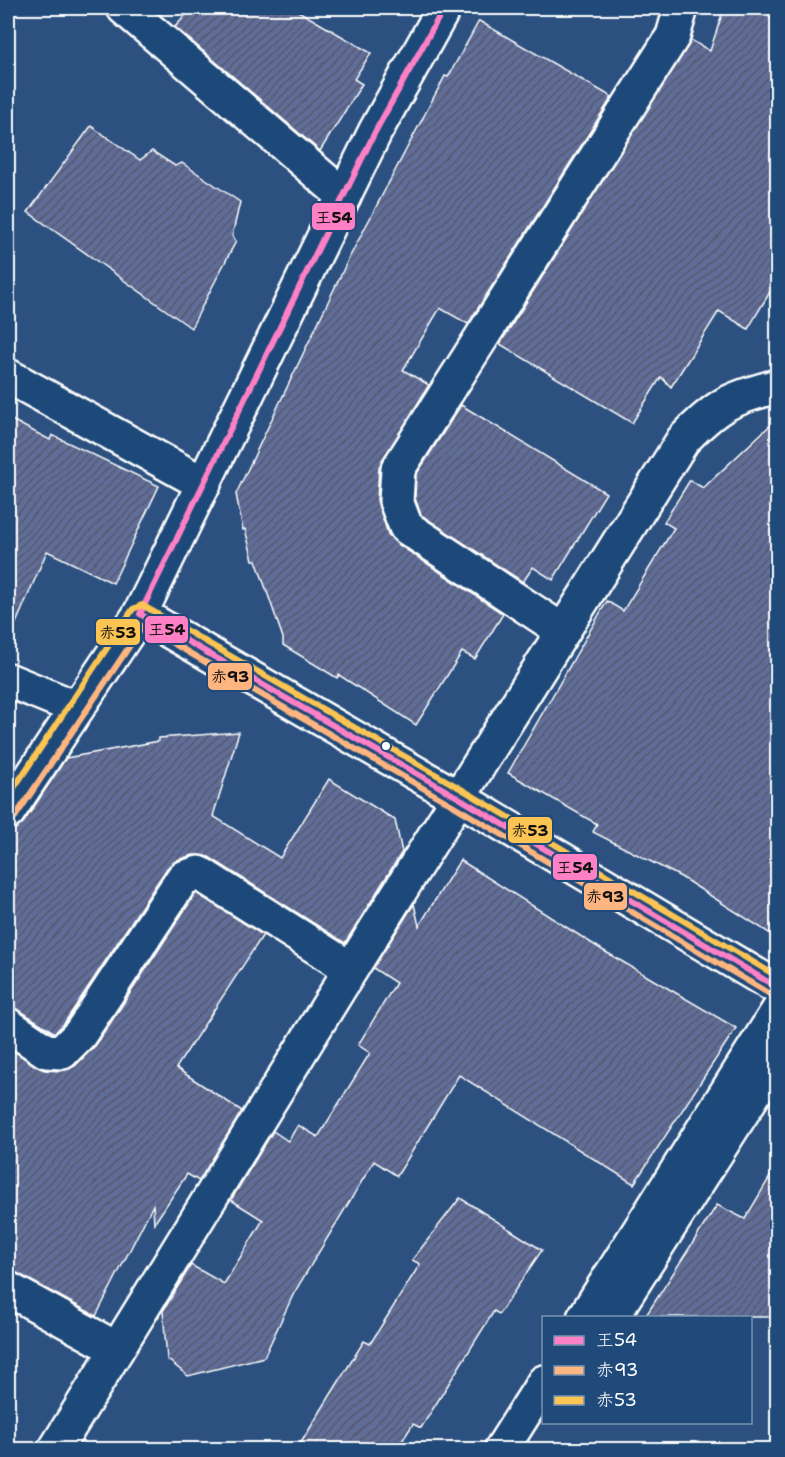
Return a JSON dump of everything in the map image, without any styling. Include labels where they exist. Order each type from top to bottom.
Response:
[{"type":"street","points":[[124,8],[344,196]]},
{"type":"street","points":[[8,812],[140,614],[344,196],[412,61],[444,8]]},
{"type":"street","points":[[563,631],[406,527],[396,501],[398,469],[673,36],[681,8]]},
{"type":"street","points":[[8,376],[204,484]]},
{"type":"street","points":[[55,1449],[351,969],[683,440],[713,410],[746,394],[777,386]]},
{"type":"street","points":[[140,614],[459,798],[777,988]]},
{"type":"street","points":[[8,680],[77,708]]},
{"type":"street","points":[[8,1025],[46,1051],[62,1052],[80,1034],[183,878],[199,873],[351,969]]},
{"type":"street","points":[[585,1316],[777,1011]]},
{"type":"street","points":[[612,1316],[777,1056]]},
{"type":"street","points":[[8,1289],[117,1349]]},
{"type":"street","points":[[501,1449],[542,1384]]},
{"type":"street","points":[[528,1449],[544,1424]]},
{"type":"building","points":[[192,8],[293,8],[371,53],[354,79],[362,84],[320,151],[175,27]]},
{"type":"building","points":[[724,8],[743,8],[777,19],[777,280],[748,329],[719,311],[671,387],[661,377],[632,423],[500,344],[691,40],[710,51]]},
{"type":"building","points":[[479,21],[612,97],[468,324],[440,308],[403,370],[429,385],[379,467],[377,500],[388,534],[396,543],[503,614],[475,659],[462,652],[416,725],[339,675],[337,678],[283,645],[283,638],[256,560],[253,560],[245,529],[243,530],[236,494],[347,262],[445,76],[448,77]]},
{"type":"building","points":[[91,126],[140,160],[152,151],[175,166],[182,163],[240,202],[232,236],[236,241],[191,328],[28,212]]},
{"type":"building","points":[[461,405],[606,493],[553,580],[533,567],[523,582],[421,515],[415,498],[416,475]]},
{"type":"building","points":[[8,418],[50,440],[52,435],[159,486],[113,583],[47,551],[8,642]]},
{"type":"building","points":[[777,419],[777,938],[681,877],[593,832],[597,824],[508,773],[607,601],[623,611],[674,528],[664,522],[690,480],[703,488]]},
{"type":"building","points":[[239,732],[213,816],[280,858],[329,779],[395,820],[402,852],[345,943],[209,857],[193,855],[177,860],[167,868],[65,1022],[55,1033],[19,1010],[8,1007],[8,831],[24,822],[66,758],[159,741],[159,738]]},
{"type":"building","points":[[460,860],[604,951],[736,1028],[634,1184],[459,1075],[397,1176],[374,1161],[294,1293],[264,1357],[188,1376],[167,1359],[163,1311],[191,1265],[224,1284],[263,1220],[231,1200],[273,1131],[288,1141],[298,1125],[318,1137],[370,1053],[358,1045],[396,983],[373,968],[414,904],[419,926]]},
{"type":"building","points":[[196,893],[263,935],[176,1068],[242,1111],[199,1181],[187,1174],[154,1224],[153,1205],[96,1316],[8,1270],[8,1047],[44,1070],[61,1071],[75,1066],[96,1045]]},
{"type":"building","points":[[777,1165],[777,1317],[646,1316],[717,1205],[745,1219]]},
{"type":"building","points":[[460,1198],[542,1250],[499,1314],[494,1311],[421,1428],[413,1424],[397,1449],[297,1449],[364,1341],[370,1344],[420,1264],[412,1260]]},
{"type":"transit line","name":"王54","points":[[444,8],[375,132],[140,614],[459,798],[778,988]]},
{"type":"transit line","name":"赤53","points":[[8,797],[133,609],[142,605],[463,790],[778,977]]},
{"type":"transit line","name":"赤93","points":[[15,817],[143,626],[454,806],[773,996]]}]
